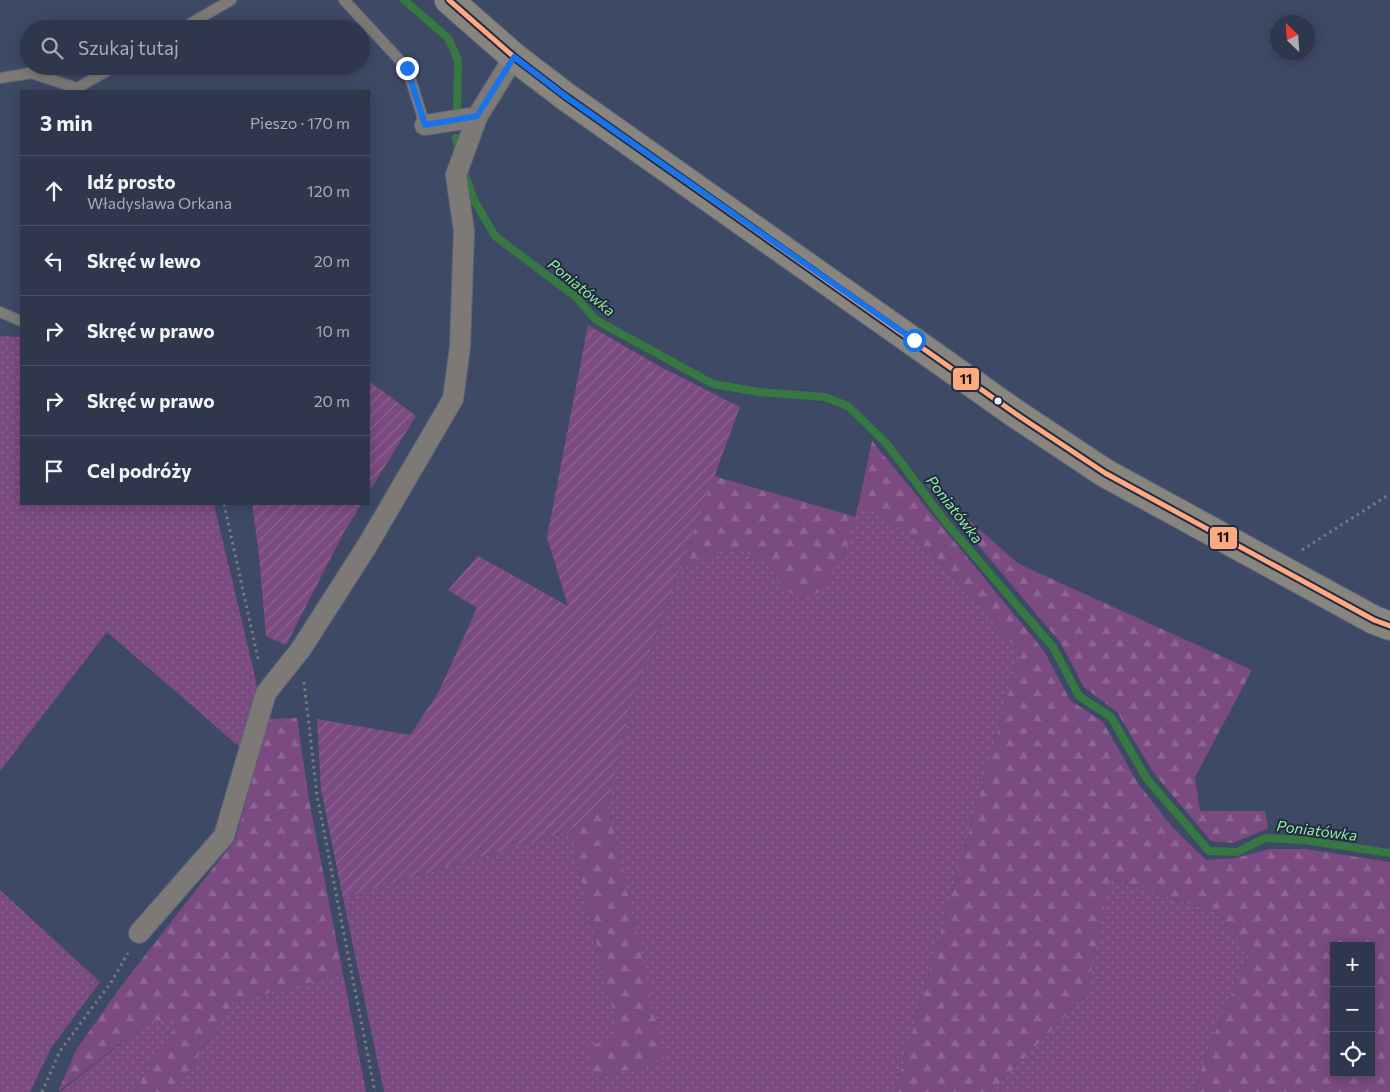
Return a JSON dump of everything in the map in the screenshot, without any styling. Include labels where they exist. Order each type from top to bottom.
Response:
[{"type":"street","points":[[449,0],[514,57],[573,102],[1016,414],[1105,473],[1374,620],[1390,626]]},
{"type":"street","points":[[139,933],[224,836],[266,693],[301,649],[367,546],[453,398],[460,348],[464,231],[456,175],[477,116],[514,57]]},
{"type":"street","points":[[425,125],[477,116]]},
{"type":"lane","points":[[197,20],[232,0]]},
{"type":"lane","points":[[344,0],[363,20]]},
{"type":"lane","points":[[370,28],[407,68],[425,125]]},
{"type":"lane","points":[[0,78],[20,75]]},
{"type":"lane","points":[[37,75],[77,88],[100,75]]},
{"type":"lane","points":[[0,312],[20,321]]},
{"type":"path","points":[[1298,553],[1390,494]]},
{"type":"path","points":[[224,505],[266,693]]},
{"type":"path","points":[[301,649],[317,796],[375,1092]]},
{"type":"path","points":[[42,1092],[60,1051],[112,981],[139,933]]},
{"type":"green space","points":[[588,325],[659,366],[740,407],[632,699],[608,804],[569,831],[343,898],[321,789],[317,719],[410,735],[438,693],[477,608],[448,590],[478,556],[568,606],[547,537]]},
{"type":"green space","points":[[0,336],[20,337],[20,505],[214,505],[257,685],[243,750],[107,632],[0,771]]},
{"type":"green space","points":[[370,382],[416,416],[370,490]]},
{"type":"green space","points":[[872,441],[1044,651],[1070,700],[1103,722],[1137,782],[1173,828],[1206,860],[1236,858],[1269,849],[1306,849],[1390,862],[1390,1092],[1193,1092],[1220,1020],[1251,952],[1214,912],[1110,878],[1086,995],[991,1092],[895,1092],[1020,653],[929,549],[859,502]]},
{"type":"green space","points":[[714,476],[856,517],[845,554],[818,593],[801,599],[781,587],[771,566],[737,548],[680,569]]},
{"type":"green space","points":[[923,480],[1019,564],[1252,670],[1195,777],[1200,811],[1265,811],[1268,828],[1233,843],[1211,841],[1153,772],[1117,712],[1084,687],[1060,642]]},
{"type":"green space","points":[[859,502],[929,549],[1020,653],[895,1092],[384,1092],[343,898],[569,831],[619,1036],[594,1078],[664,1062],[608,804],[632,699],[680,569],[737,548],[771,566],[781,587],[845,554]]},
{"type":"green space","points":[[252,505],[361,505],[345,530],[286,645],[266,636],[259,555]]},
{"type":"green space","points":[[297,718],[309,800],[343,974],[233,1002],[175,1092],[133,1092],[179,1021],[150,1020],[58,1092],[76,1050],[122,985],[235,840],[269,719]]},
{"type":"green space","points":[[608,804],[665,1062],[594,1078],[588,1046],[619,1036],[569,831]]},
{"type":"green space","points":[[1109,878],[1214,912],[1251,952],[1220,1020],[1193,1092],[991,1092],[1086,995]]},
{"type":"green space","points":[[0,890],[100,982],[51,1048],[30,1092],[0,1092]]},
{"type":"green space","points":[[343,974],[366,1092],[175,1092],[233,1002]]},
{"type":"green space","points":[[150,1020],[180,1020],[133,1092],[60,1092]]},
{"type":"waterway","name":"Poniatówka","points":[[404,0],[448,38],[458,60],[457,110]]},
{"type":"waterway","name":"Poniatówka","points":[[456,138],[458,147]]},
{"type":"waterway","name":"Poniatówka","points":[[466,178],[474,200],[495,236],[576,297],[596,320],[713,384],[759,392],[825,397],[848,406],[887,444],[948,525],[1053,647],[1079,696],[1111,717],[1147,779],[1209,851],[1237,852],[1265,838],[1304,840],[1390,853]]},
{"type":"transit line","name":"11","points":[[449,0],[514,57],[565,96],[1016,414],[1105,473],[1374,620],[1390,626]]},
{"type":"route","points":[[407,68],[425,125],[477,116],[514,57],[565,96],[914,340]]}]
